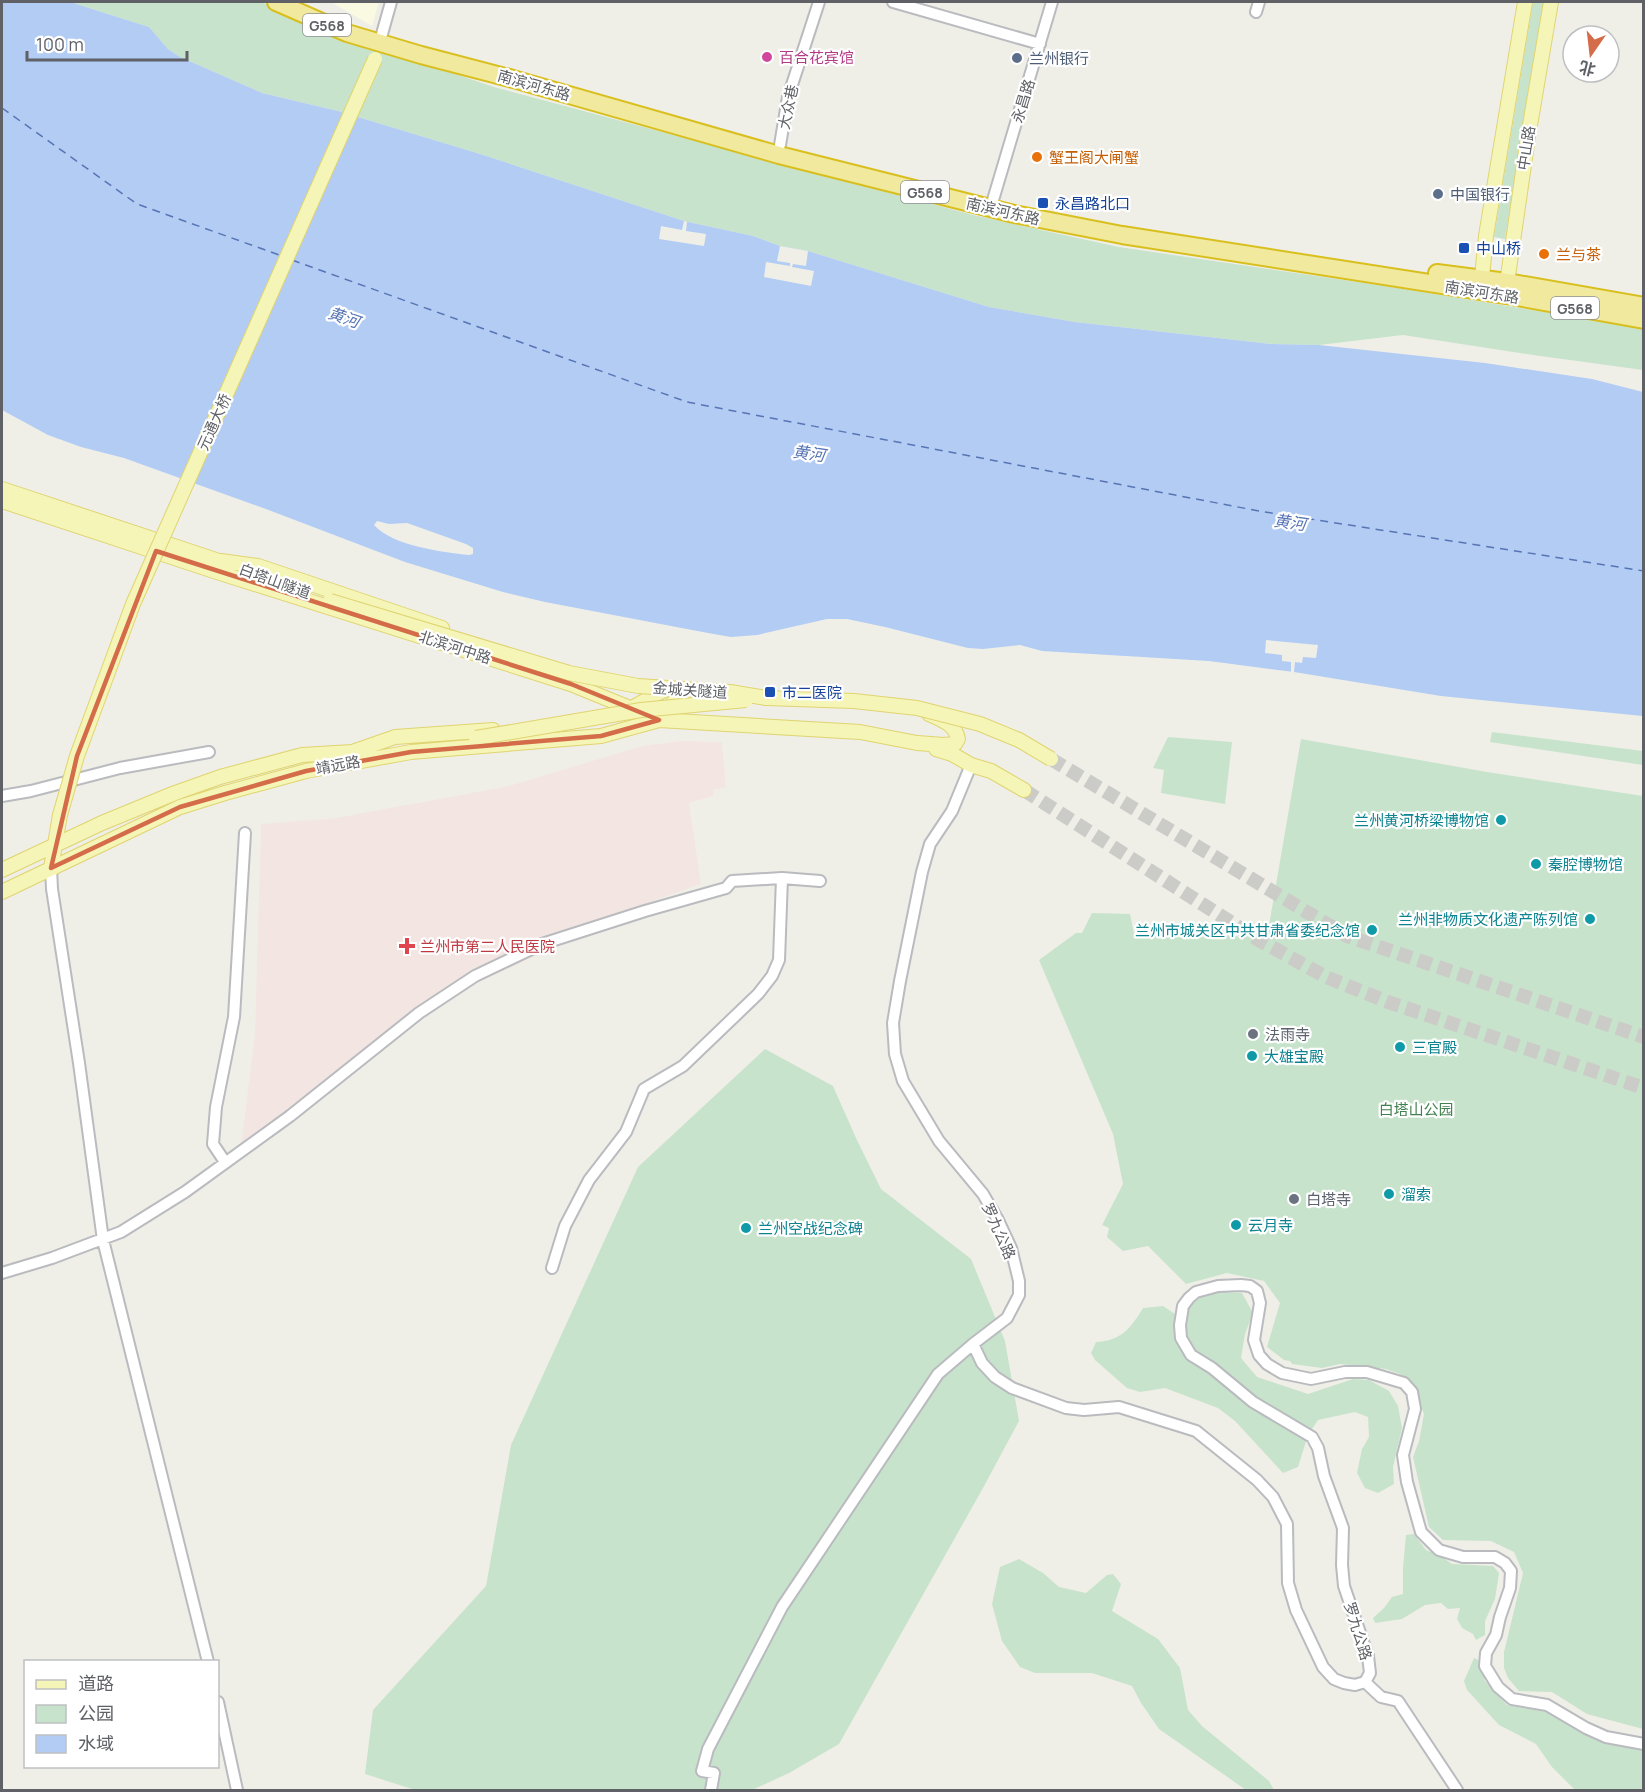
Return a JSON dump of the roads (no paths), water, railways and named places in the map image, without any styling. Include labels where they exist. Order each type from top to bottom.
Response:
[{"type":"highway","name":"南滨河东路","points":[[276,2],[347,33],[381,38],[993,200],[1121,226],[1244,243],[1481,285],[1644,306]]},
{"type":"highway","name":"南滨河东路","points":[[301,2],[381,38],[790,158],[1006,213],[1122,235],[1481,285]]},
{"type":"highway","name":"南滨河东路","points":[[1506,289],[1644,320]]},
{"type":"main road","name":"中山路","points":[[1481,285],[1525,2]]},
{"type":"main road","name":"中山路","points":[[1506,289],[1525,154],[1551,2]]},
{"type":"main road","name":"元通大桥","points":[[51,868],[60,815],[77,756],[133,604],[375,59],[381,38]]},
{"type":"main road","points":[[2,489],[221,561],[258,566],[572,672],[664,690],[757,697],[895,700],[940,718],[957,733],[958,739],[955,744],[917,743]]},
{"type":"main road","name":"北滨河中路","points":[[2,501],[571,684],[659,720],[860,732],[917,743]]},
{"type":"main road","name":"白塔山隧道","points":[[221,561],[330,601]]},
{"type":"main road","name":"金城关隧道","points":[[330,601],[569,673],[638,686],[730,692],[766,698],[854,701],[917,708],[980,724],[1019,740],[1051,759]]},
{"type":"main road","name":"靖远路","points":[[2,870],[55,844],[165,797],[220,777],[302,755],[352,752],[394,737],[540,726],[630,709],[664,690]]},
{"type":"main road","points":[[659,720],[682,691]]},
{"type":"main road","points":[[352,752],[476,738],[641,710],[766,698]]},
{"type":"main road","name":"靖远路","points":[[2,892],[180,807],[306,771],[411,752],[601,736],[659,720]]},
{"type":"main road","points":[[917,743],[952,754],[971,765],[991,771],[1024,790]]},
{"type":"street","points":[[381,38],[392,2]]},
{"type":"street","name":"大众巷","points":[[780,145],[788,97],[819,2]]},
{"type":"street","points":[[893,2],[1040,45]]},
{"type":"street","name":"永昌路","points":[[993,200],[1052,2]]},
{"type":"street","points":[[2,796],[31,791],[120,768],[209,752]]},
{"type":"street","name":"罗九公路","points":[[971,765],[952,811],[930,844],[893,1023],[896,1054],[903,1081],[939,1141],[983,1194],[1011,1248],[1019,1281],[1019,1295],[1007,1318],[973,1344],[982,1363],[995,1377],[1012,1388],[1066,1408],[1084,1410],[1119,1407],[1196,1431],[1257,1480],[1273,1497],[1287,1524],[1288,1583],[1296,1610],[1323,1667],[1334,1678],[1355,1685],[1365,1682],[1370,1673],[1368,1656],[1344,1586],[1343,1528],[1324,1476],[1318,1448],[1312,1437],[1253,1402],[1212,1368],[1191,1355],[1181,1338],[1180,1325],[1183,1306],[1188,1298],[1196,1292],[1218,1286],[1250,1286],[1257,1291],[1260,1303],[1254,1340],[1259,1355],[1267,1364],[1282,1373],[1311,1379],[1345,1372],[1366,1372],[1404,1383],[1412,1392],[1415,1409],[1403,1455],[1407,1482],[1421,1532],[1440,1550],[1463,1557],[1495,1557],[1511,1571],[1510,1588],[1496,1635],[1486,1653],[1485,1666],[1498,1687],[1512,1700],[1547,1705],[1606,1737],[1644,1744]]},
{"type":"street","points":[[225,1162],[213,1144],[216,1107],[234,1017],[245,833]]},
{"type":"street","points":[[51,868],[52,889],[80,1063],[103,1240],[208,1660]]},
{"type":"street","points":[[552,1268],[565,1226],[589,1180],[626,1132],[644,1089],[683,1066],[758,994],[772,976],[779,960],[782,878]]},
{"type":"street","points":[[2,1273],[103,1240],[121,1232],[185,1192],[290,1116],[419,1013],[475,976],[542,944],[726,888],[732,881],[782,878],[820,881]]},
{"type":"street","points":[[711,1791],[714,1773],[702,1771],[708,1749],[782,1607],[938,1374],[973,1344]]},
{"type":"street","points":[[1365,1682],[1381,1697],[1398,1701],[1457,1791]]},
{"type":"street","points":[[219,1707],[237,1791]]},
{"type":"water","name":"黄河","points":[[2,2],[70,2],[149,27],[168,49],[180,57],[262,93],[338,111],[480,154],[684,221],[808,251],[989,307],[1075,322],[1271,344],[1319,345],[1485,363],[1592,379],[1643,392],[1643,716],[1441,696],[1294,672],[1209,661],[1042,651],[1020,645],[983,649],[968,648],[847,619],[827,619],[757,635],[731,637],[708,633],[545,602],[503,592],[405,562],[124,458],[81,447],[48,435],[2,410]],"holes":[[[377,521],[389,524],[407,523],[466,544],[473,548],[473,554],[418,547],[393,538],[374,525]]]},
{"type":"tunnel","points":[[1051,759],[1347,936],[1644,1037]]},
{"type":"tunnel","points":[[1024,790],[1257,939],[1326,977],[1388,1002],[1644,1088]]},
{"type":"place","name":"百合花宾馆","points":[[767,57]]},
{"type":"place","name":"兰州银行","points":[[1017,58]]},
{"type":"place","name":"蟹王阁大闸蟹","points":[[1037,157]]},
{"type":"place","name":"中国银行","points":[[1438,194]]},
{"type":"place","name":"永昌路北口","points":[[1043,203]]},
{"type":"place","name":"中山桥","points":[[1464,248]]},
{"type":"place","name":"兰与茶","points":[[1544,254]]},
{"type":"place","name":"市二医院","points":[[770,692]]},
{"type":"place","name":"兰州黄河桥梁博物馆","points":[[1501,820]]},
{"type":"place","name":"秦腔博物馆","points":[[1536,864]]},
{"type":"place","name":"兰州非物质文化遗产陈列馆","points":[[1590,919]]},
{"type":"place","name":"兰州市城关区中共甘肃省委纪念馆","points":[[1372,930]]},
{"type":"place","name":"兰州市第二人民医院","points":[[407,946]]},
{"type":"place","name":"法雨寺","points":[[1253,1034]]},
{"type":"place","name":"三官殿","points":[[1400,1047]]},
{"type":"place","name":"大雄宝殿","points":[[1252,1056]]},
{"type":"place","name":"溜索","points":[[1389,1194]]},
{"type":"place","name":"白塔寺","points":[[1294,1199]]},
{"type":"place","name":"云月寺","points":[[1236,1225]]},
{"type":"place","name":"兰州空战纪念碑","points":[[746,1228]]},
{"type":"park label","name":"白塔山公园","points":[[1416,1109]]}]
